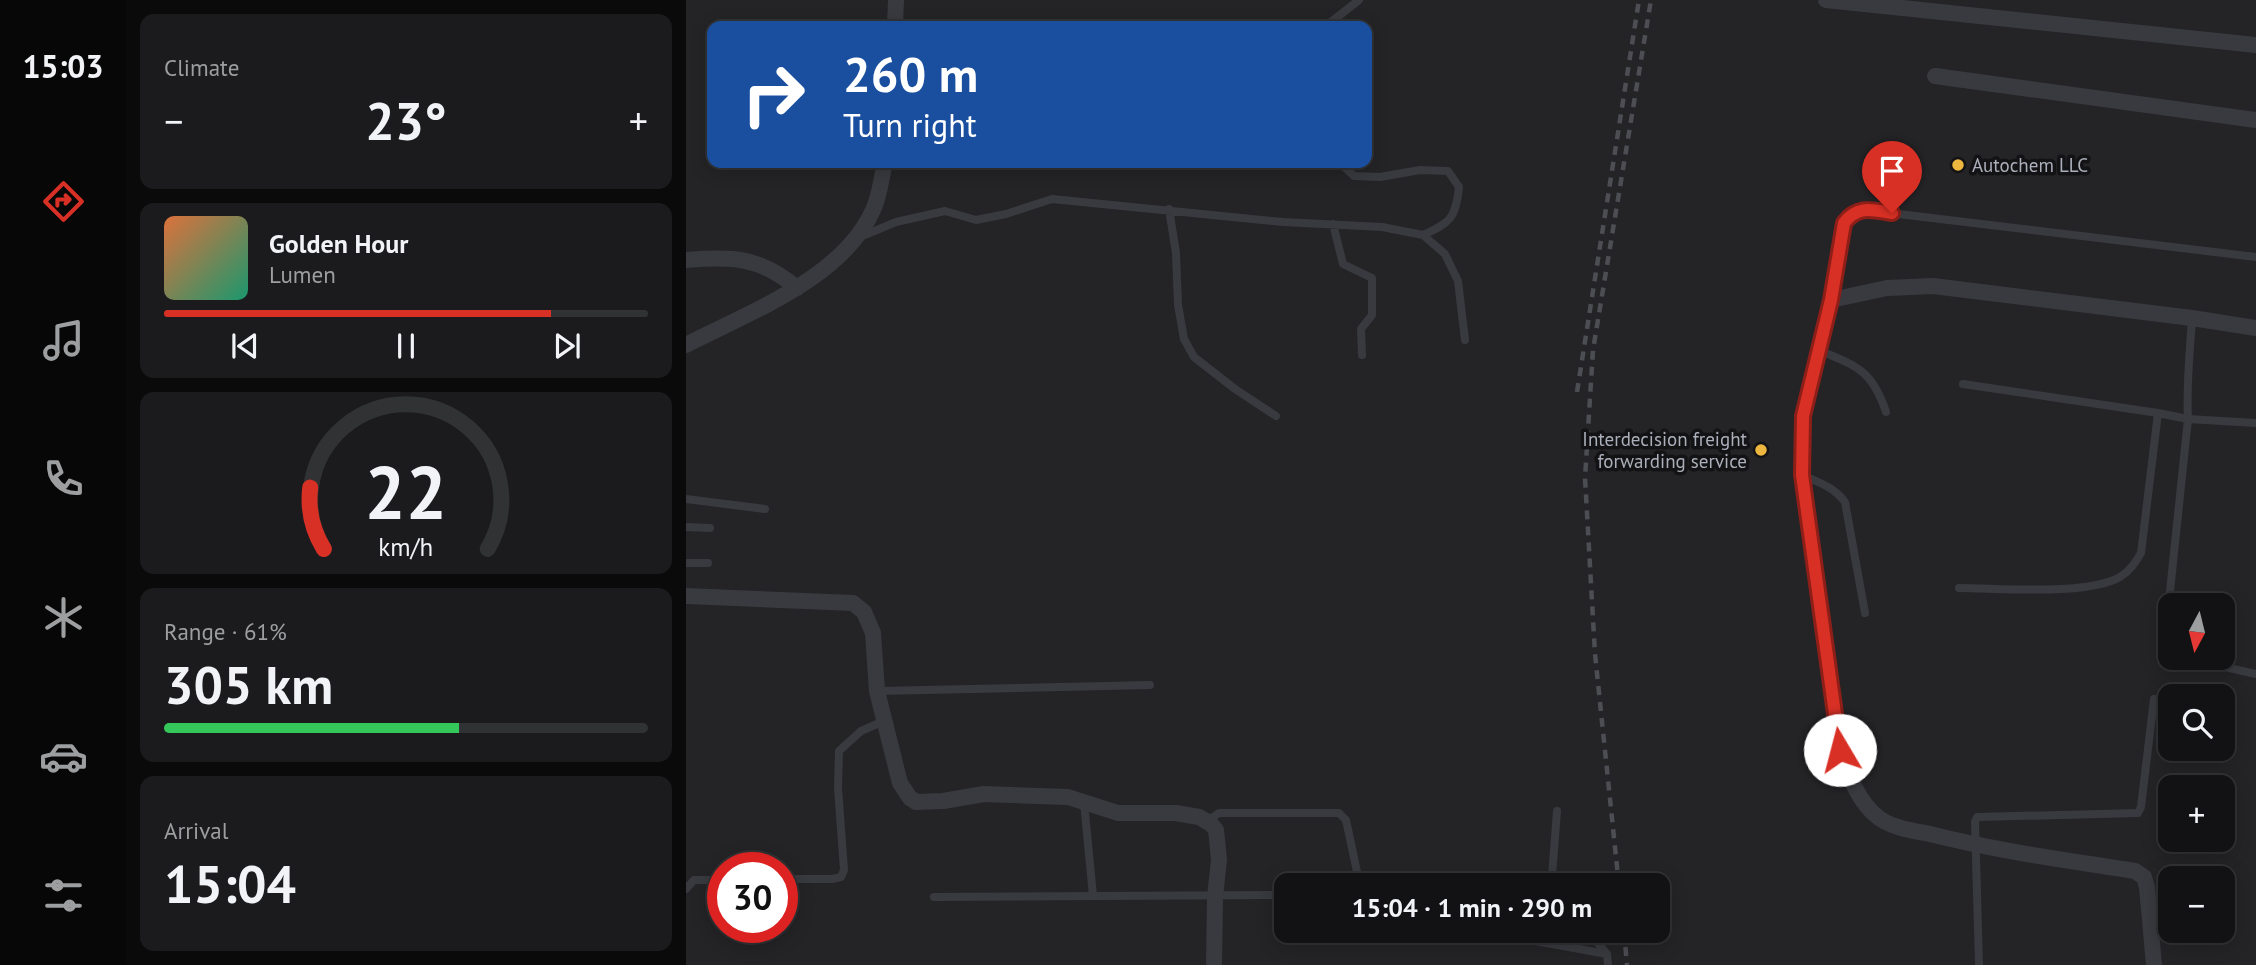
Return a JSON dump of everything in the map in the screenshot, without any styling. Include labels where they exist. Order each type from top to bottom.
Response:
[{"type":"street","points":[[895,21],[896,0]]},
{"type":"street","points":[[1826,0],[2256,45]]},
{"type":"street","points":[[1935,76],[2256,120]]},
{"type":"street","points":[[686,345],[797,288],[828,266],[857,238],[874,208],[884,168]]},
{"type":"street","points":[[686,260],[727,258],[754,261],[778,272],[797,288]]},
{"type":"street","points":[[2154,965],[2147,887],[2144,877],[2135,871],[1977,846],[1900,827],[1880,819],[1865,804],[1847,773],[1840,750],[1802,475],[1803,416],[1831,300],[1887,288],[1933,286],[2256,328]]},
{"type":"street","points":[[686,596],[853,603],[864,612],[873,633],[877,691],[900,783],[916,802],[943,801],[985,794],[1068,797],[1118,813],[1176,813],[1207,821],[1216,830],[1219,860],[1215,897],[1214,965]]},
{"type":"lane","points":[[1332,21],[1360,0]]},
{"type":"lane","points":[[1345,168],[1354,176],[1380,177],[1420,170],[1448,171],[1460,187],[1458,205],[1448,224],[1423,235]]},
{"type":"lane","points":[[857,238],[895,222],[944,211],[976,220],[1006,214],[1052,199],[1283,222],[1382,227],[1423,235],[1444,254],[1458,281],[1465,340]]},
{"type":"lane","points":[[1169,209],[1184,339],[1194,356],[1235,389],[1276,416]]},
{"type":"lane","points":[[1831,300],[1844,223],[1851,214],[1865,210],[2256,257]]},
{"type":"lane","points":[[1333,224],[1343,264],[1372,278],[1372,315],[1361,329],[1362,355]]},
{"type":"lane","points":[[2170,593],[2188,419],[2186,382],[2192,318]]},
{"type":"lane","points":[[1818,350],[1850,363],[1868,375],[1880,393],[1886,412]]},
{"type":"lane","points":[[1963,384],[2188,419],[2256,423]]},
{"type":"lane","points":[[1958,588],[2076,588],[2103,584],[2121,577],[2133,567],[2141,553],[2158,413]]},
{"type":"lane","points":[[1802,475],[1838,493],[1845,502],[1865,613]]},
{"type":"lane","points":[[686,499],[765,509]]},
{"type":"lane","points":[[686,527],[710,527]]},
{"type":"lane","points":[[686,563],[708,563]]},
{"type":"lane","points":[[2235,669],[2256,674]]},
{"type":"lane","points":[[877,691],[1150,685]]},
{"type":"lane","points":[[1979,965],[1977,817],[2138,813],[2141,807],[2154,699]]},
{"type":"lane","points":[[798,879],[841,877],[844,870],[838,788],[839,751],[861,732],[884,721]]},
{"type":"lane","points":[[1084,802],[1093,896]]},
{"type":"lane","points":[[1552,873],[1556,811]]},
{"type":"lane","points":[[1207,821],[1219,813],[1339,813],[1346,820],[1357,873]]},
{"type":"lane","points":[[686,888],[694,880],[707,880]]},
{"type":"lane","points":[[934,897],[1274,895]]},
{"type":"lane","points":[[1546,943],[1607,954]]},
{"type":"lane","points":[[1598,943],[1607,954],[1608,965]]},
{"type":"shaded area","points":[[686,0],[2256,0],[2256,965],[686,965]]},
{"type":"railway","points":[[1577,392],[1639,0]]},
{"type":"railway","points":[[1618,873],[1595,654],[1585,478],[1593,350],[1651,0]]},
{"type":"railway","points":[[1625,943],[1627,965]]},
{"type":"place","name":"Autochem LLC","points":[[1958,165]]},
{"type":"place","name":"Interdecision freight forwarding service","points":[[1761,450]]},
{"type":"route","points":[[1840,750],[1802,475],[1803,416],[1831,300],[1844,223],[1851,214],[1865,210],[1892,213]]}]
